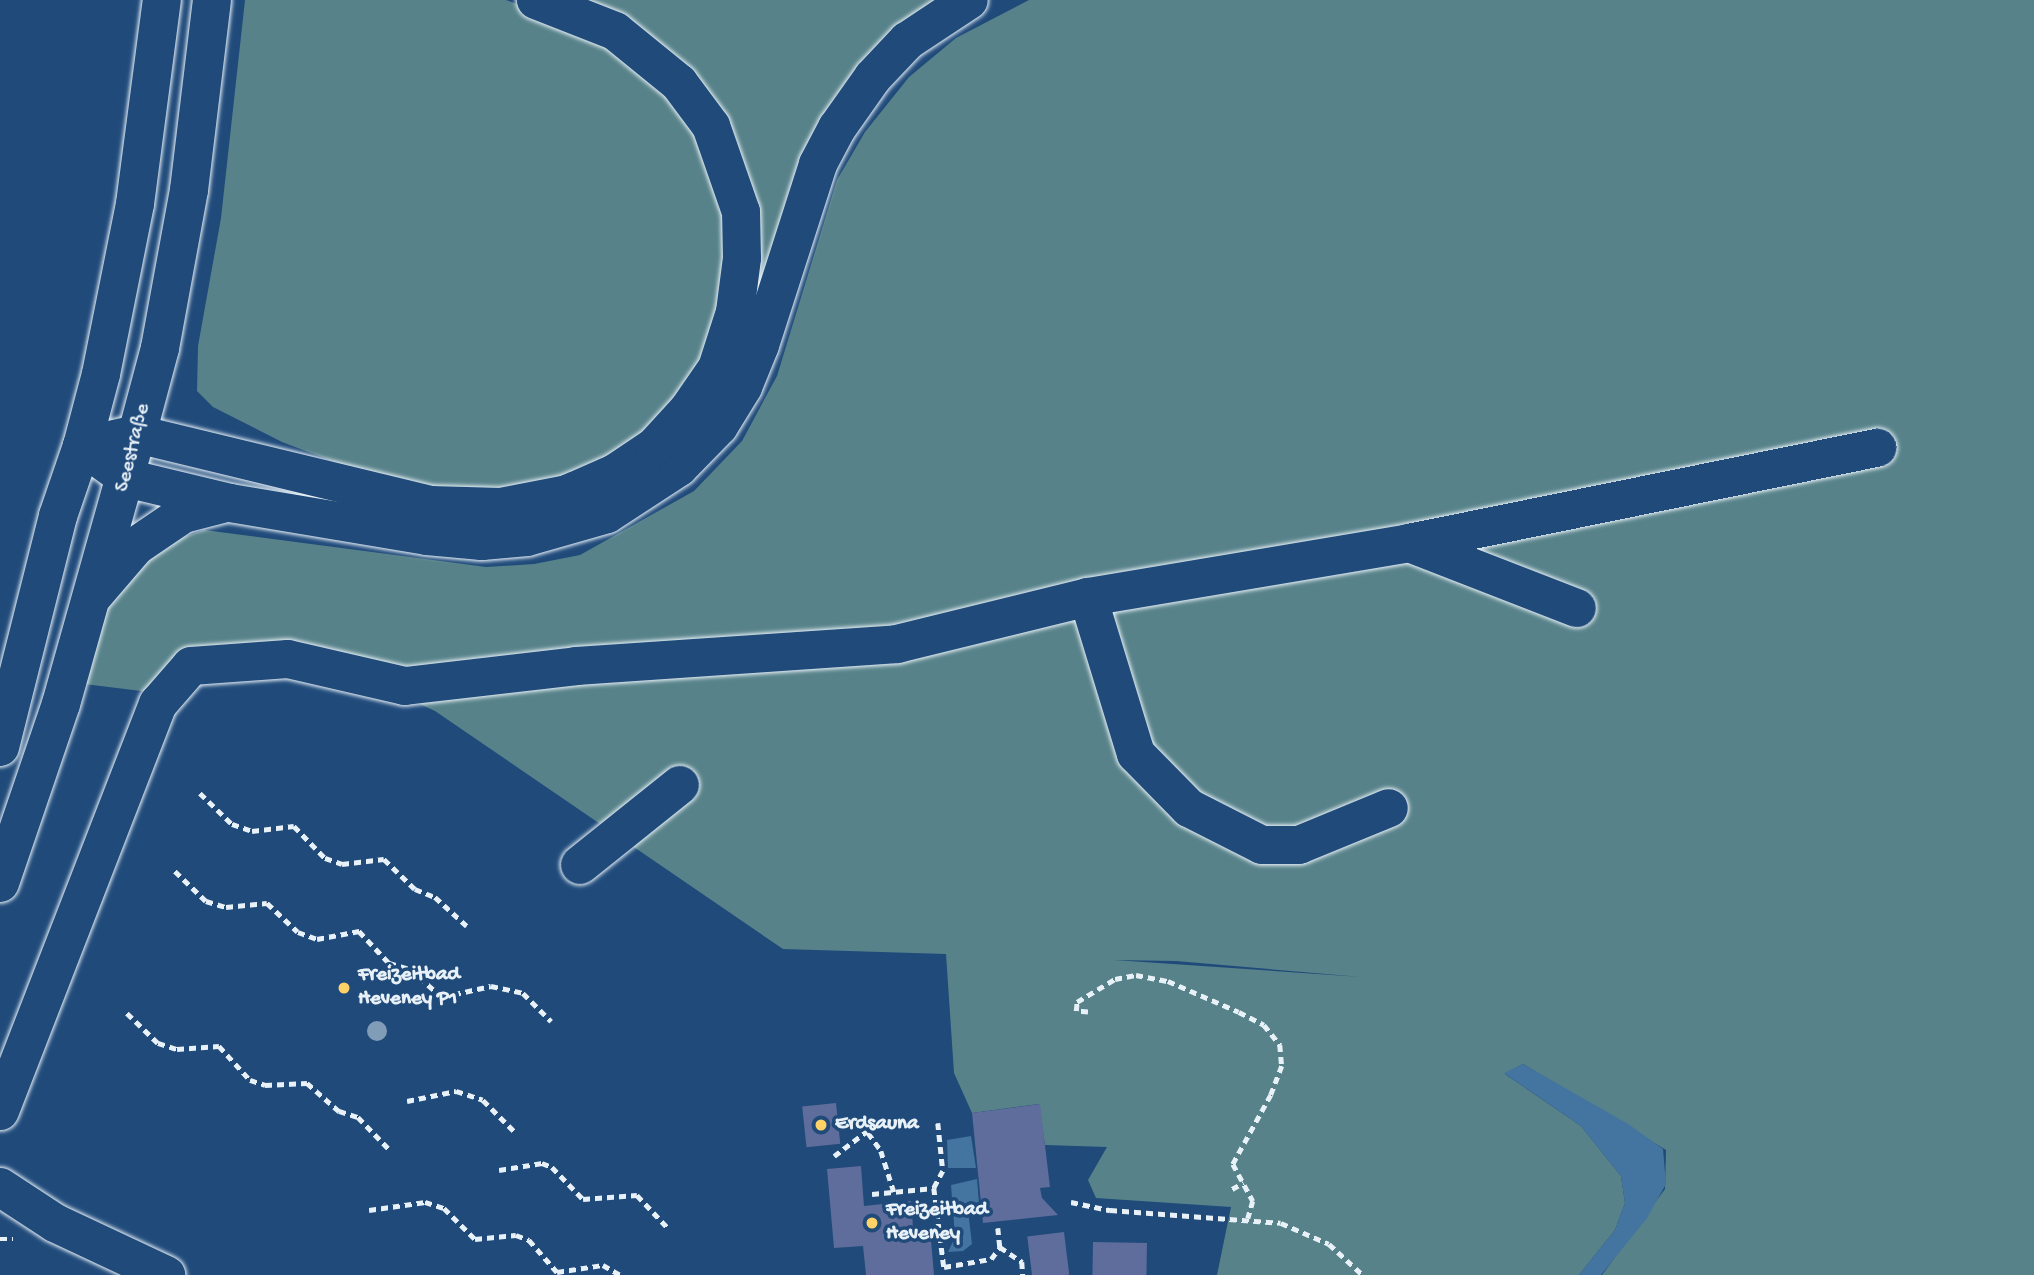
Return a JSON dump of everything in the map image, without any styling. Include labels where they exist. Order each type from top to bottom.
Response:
[{"type":"main road","points":[[82,446],[137,434],[431,505],[501,507],[567,494],[615,473],[654,447],[688,410],[717,368],[735,312],[742,258],[741,212],[730,173],[711,125],[679,83],[615,31],[536,0]]},
{"type":"main road","points":[[82,446],[126,478],[230,503],[427,536],[482,541],[572,527],[643,494],[679,467],[719,426],[743,387],[818,164],[837,128],[873,77],[907,40],[969,0]]},
{"type":"main road","name":"Seestraße","points":[[0,883],[94,595],[160,348],[189,190],[211,14]]},
{"type":"main road","points":[[0,747],[58,516],[82,446],[101,374],[135,204],[161,16]]},
{"type":"main road","points":[[0,1111],[158,704],[191,666],[288,659],[405,686],[577,666],[897,644],[1088,597],[1409,543],[1877,448]]},
{"type":"main road","points":[[94,595],[136,546],[164,526],[183,514],[230,503]]},
{"type":"main road","points":[[1409,543],[1577,608]]},
{"type":"main road","points":[[1088,597],[1136,754],[1189,808],[1237,834],[1274,845],[1299,845],[1389,808]]},
{"type":"main road","points":[[580,864],[680,785]]},
{"type":"main road","points":[[0,1187],[55,1223],[166,1275]]},
{"type":"main road","points":[[0,1207],[55,1223]]},
{"type":"path","points":[[200,793],[232,824],[252,831],[294,826],[324,858],[342,864],[384,859],[415,889],[435,897],[467,926]]},
{"type":"path","points":[[175,871],[206,901],[226,907],[267,902],[298,932],[317,939],[359,931],[389,963],[410,969],[442,997],[491,986],[523,993],[551,1021]]},
{"type":"path","points":[[1088,1012],[1076,1011],[1077,1002],[1115,979],[1136,975],[1168,981],[1264,1026],[1280,1045],[1282,1066],[1257,1125],[1233,1164],[1253,1201],[1248,1218]]},
{"type":"path","points":[[127,1013],[158,1043],[177,1049],[219,1046],[250,1080],[265,1085],[307,1083],[339,1111],[358,1117],[390,1150]]},
{"type":"path","points":[[407,1101],[456,1091],[483,1100],[514,1131]]},
{"type":"path","points":[[861,1123],[881,1151],[894,1192]]},
{"type":"path","points":[[938,1123],[943,1171],[934,1188],[944,1267],[991,1259],[1000,1247],[998,1228]]},
{"type":"path","points":[[834,1156],[867,1131]]},
{"type":"path","points":[[499,1170],[542,1163],[552,1167],[583,1199],[637,1195],[667,1227]]},
{"type":"path","points":[[1232,1189],[1243,1183]]},
{"type":"path","points":[[872,1194],[934,1188]]},
{"type":"path","points":[[369,1210],[425,1202],[444,1208],[475,1239],[516,1235],[529,1240],[557,1272],[603,1265],[620,1275]]},
{"type":"path","points":[[1071,1202],[1110,1210],[1248,1218],[1281,1223],[1329,1244],[1363,1275]]},
{"type":"path","points":[[1000,1247],[1022,1262],[1023,1275]]},
{"type":"green space","points":[[245,0],[506,0],[607,37],[648,66],[715,149],[733,257],[710,357],[639,445],[564,486],[428,497],[282,442],[213,407],[197,391],[198,346],[221,218]]},
{"type":"green space","points":[[546,0],[959,0],[903,36],[833,125],[815,162],[757,344],[739,385],[716,424],[677,463],[607,509],[526,533],[483,536],[429,531],[291,509],[299,476],[430,508],[501,509],[568,495],[617,474],[655,448],[690,412],[719,368],[737,311],[745,258],[743,211],[713,124],[681,81],[649,53],[615,28]]},
{"type":"green space","points":[[1029,0],[2034,0],[2034,1275],[1602,1275],[1665,1189],[1666,1150],[1523,1064],[1505,1074],[1581,1126],[1621,1176],[1625,1203],[1615,1230],[1579,1275],[1217,1275],[1231,1207],[1096,1198],[1088,1180],[1107,1147],[1045,1145],[1039,1104],[972,1113],[954,1073],[946,954],[783,949],[435,711],[320,658],[259,648],[182,696],[76,683],[101,595],[143,551],[204,530],[486,567],[534,564],[580,555],[694,491],[742,441],[777,376],[837,180],[865,132],[909,77],[956,38]],"holes":[[[1114,960],[1176,961],[1361,977]]]},
{"type":"water","points":[[1523,1064],[1628,1124],[1663,1149],[1666,1184],[1647,1218],[1601,1275],[1579,1275],[1615,1230],[1625,1203],[1621,1176],[1581,1126],[1504,1073]]},
{"type":"water","points":[[971,1136],[976,1168],[948,1168],[947,1140]]},
{"type":"water","points":[[977,1179],[979,1203],[968,1210],[972,1244],[963,1251],[948,1252],[955,1237],[951,1185]]},
{"type":"building","name":"Erdsauna","points":[[836,1103],[840,1144],[806,1147],[802,1107]]},
{"type":"building","points":[[1040,1104],[1050,1187],[1040,1188],[1042,1198],[1058,1215],[983,1223],[972,1113]]},
{"type":"building","name":"Freizeitbad Heveney","points":[[861,1166],[864,1206],[911,1201],[914,1241],[931,1240],[934,1275],[866,1275],[863,1246],[834,1248],[827,1169]]},
{"type":"building","points":[[1064,1232],[1069,1275],[1032,1275],[1027,1237]]},
{"type":"building","points":[[1093,1242],[1147,1243],[1146,1275],[1092,1275]]},
{"type":"place","name":"Freizeitbad Heveney P1","points":[[344,988]]},
{"type":"place","name":"Erdsauna","points":[[821,1125]]},
{"type":"place","name":"Freizeitbad Heveney","points":[[872,1223]]}]
